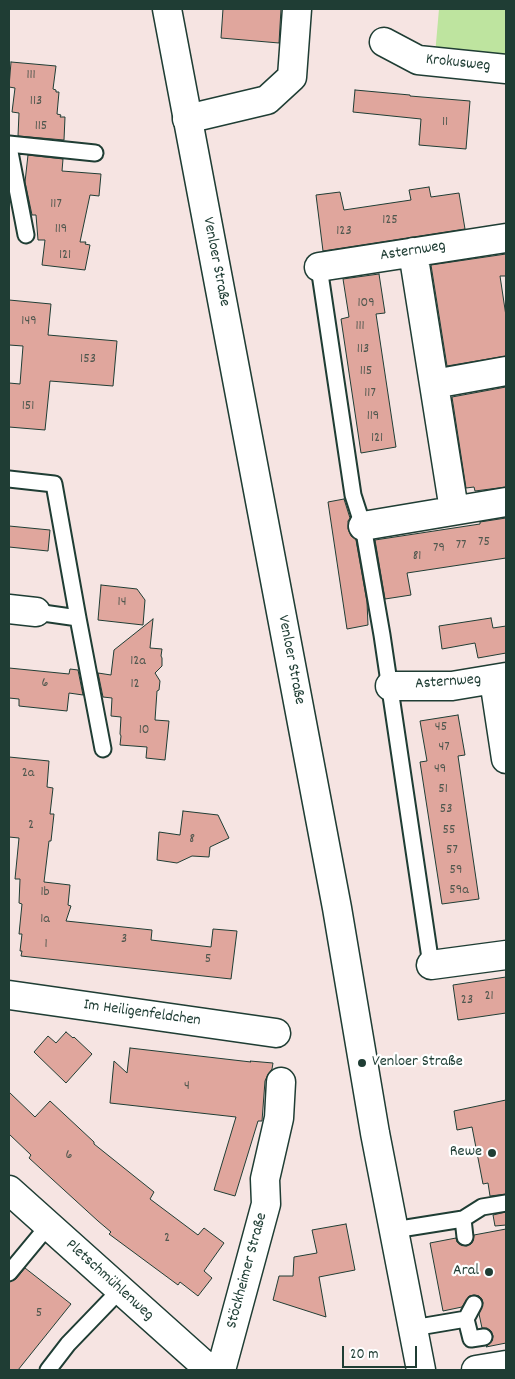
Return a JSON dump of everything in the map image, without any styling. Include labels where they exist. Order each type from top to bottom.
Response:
[{"type":"street","name":"Venloer Straße","points":[[167,9],[337,908],[365,1080],[421,1370]]},
{"type":"street","points":[[187,118],[267,100],[292,77],[297,9]]},
{"type":"street","name":"Krokusweg","points":[[384,42],[418,60],[506,69]]},
{"type":"street","name":"Asternweg","points":[[319,267],[506,238]]},
{"type":"street","points":[[413,252],[454,510]]},
{"type":"street","points":[[434,384],[506,371]]},
{"type":"street","points":[[363,526],[506,502]]},
{"type":"street","points":[[9,609],[36,612]]},
{"type":"street","points":[[500,678],[506,759]]},
{"type":"street","name":"Asternweg","points":[[390,686],[452,686],[500,678]]},
{"type":"street","points":[[431,965],[506,956]]},
{"type":"street","name":"Im Heiligenfeldchen","points":[[9,994],[276,1033]]},
{"type":"street","name":"Stöckheimer Straße","points":[[220,1370],[266,1204],[265,1179],[280,1118],[281,1082]]},
{"type":"street","name":"Pletschmühlenweg","points":[[9,1190],[210,1370]]},
{"type":"street","points":[[476,1370],[506,1365]]},
{"type":"lane","points":[[26,235],[9,152],[95,153]]},
{"type":"lane","points":[[319,267],[354,495],[363,526],[390,686],[431,965]]},
{"type":"lane","points":[[9,479],[54,484],[103,750]]},
{"type":"lane","points":[[36,612],[78,618]]},
{"type":"lane","points":[[394,1230],[463,1220],[482,1207],[506,1203]]},
{"type":"lane","points":[[463,1220],[465,1237]]},
{"type":"lane","points":[[9,1273],[48,1226]]},
{"type":"lane","points":[[48,1370],[68,1344],[120,1290]]},
{"type":"lane","points":[[474,1304],[466,1319],[471,1340],[484,1337]]},
{"type":"lane","points":[[413,1328],[466,1319]]},
{"type":"green space","points":[[439,9],[506,9],[506,61],[435,55]]},
{"type":"building","points":[[223,9],[281,9],[279,43],[221,38]]},
{"type":"building","points":[[11,62],[56,66],[53,89],[59,92],[57,114],[61,115],[60,117],[65,117],[64,140],[18,136],[19,113],[12,112],[15,88],[9,87]]},
{"type":"building","points":[[355,90],[470,101],[466,149],[419,145],[421,119],[353,112]]},
{"type":"building","points":[[28,155],[63,159],[62,171],[101,174],[99,196],[90,195],[80,242],[86,242],[85,244],[90,245],[85,270],[42,265],[45,240],[38,240],[36,215],[32,215],[25,182]]},
{"type":"building","points":[[429,187],[431,197],[459,193],[465,229],[323,251],[316,195],[340,192],[344,210],[411,200],[409,190]]},
{"type":"building","points":[[506,254],[506,276],[500,276],[506,316],[506,356],[447,366],[431,265]]},
{"type":"building","points":[[379,274],[385,313],[376,314],[396,447],[361,453],[341,319],[349,317],[343,279]]},
{"type":"building","points":[[9,300],[51,304],[48,335],[117,341],[113,386],[50,381],[45,430],[9,427],[9,383],[20,384],[23,346],[9,345]]},
{"type":"building","points":[[506,387],[506,487],[475,491],[474,487],[466,488],[452,397]]},
{"type":"building","points":[[344,499],[350,518],[348,529],[351,536],[356,540],[367,602],[368,625],[347,629],[328,502]]},
{"type":"building","points":[[506,518],[506,558],[407,573],[411,595],[385,599],[375,540],[480,524],[480,522]]},
{"type":"building","points":[[9,526],[50,530],[48,551],[9,547]]},
{"type":"building","points":[[101,585],[137,589],[145,600],[143,625],[98,620]]},
{"type":"building","points":[[491,618],[493,628],[506,626],[506,653],[478,658],[475,643],[442,649],[439,626]]},
{"type":"building","points":[[153,619],[150,648],[162,649],[162,666],[155,673],[160,681],[159,690],[157,691],[155,720],[169,721],[165,760],[146,758],[147,747],[120,745],[121,717],[111,716],[112,698],[103,697],[98,673],[111,675],[114,650]]},
{"type":"building","points":[[9,668],[69,674],[70,669],[78,670],[83,695],[69,693],[67,711],[19,706],[19,699],[9,698]]},
{"type":"building","points":[[458,715],[465,755],[458,756],[479,899],[442,904],[420,762],[427,761],[420,721]]},
{"type":"building","points":[[9,757],[49,761],[47,787],[53,788],[50,814],[54,814],[44,882],[70,885],[68,905],[71,906],[66,921],[152,930],[151,940],[211,947],[213,929],[237,931],[231,979],[21,956],[22,934],[19,934],[22,904],[19,903],[20,879],[15,879],[19,838],[9,837]]},
{"type":"building","points":[[183,811],[218,815],[229,838],[210,847],[209,857],[192,856],[177,863],[157,860],[159,832],[180,835]]},
{"type":"building","points":[[506,977],[506,1013],[458,1020],[453,985]]},
{"type":"building","points":[[66,1032],[92,1054],[66,1083],[34,1052],[48,1036],[56,1043]]},
{"type":"building","points":[[130,1048],[273,1063],[272,1069],[265,1081],[262,1121],[258,1121],[235,1196],[214,1190],[236,1117],[110,1103],[114,1061],[127,1073]]},
{"type":"building","points":[[9,1092],[35,1117],[50,1101],[94,1144],[154,1192],[150,1199],[198,1235],[204,1228],[224,1243],[204,1271],[212,1278],[198,1296],[180,1282],[178,1285],[109,1234],[111,1232],[29,1158],[31,1155],[9,1134]]},
{"type":"building","name":"Rewe","points":[[506,1100],[506,1194],[490,1196],[488,1183],[483,1184],[472,1127],[457,1130],[454,1111]]},
{"type":"building","points":[[506,1212],[506,1225],[495,1226],[493,1215]]},
{"type":"building","points":[[346,1224],[355,1270],[319,1277],[326,1317],[273,1300],[279,1276],[293,1276],[294,1257],[317,1253],[312,1230]]},
{"type":"building","points":[[506,1229],[506,1343],[486,1347],[492,1341],[493,1336],[487,1328],[482,1328],[479,1314],[483,1303],[479,1296],[469,1296],[462,1307],[443,1311],[430,1243],[456,1238],[457,1242],[461,1245],[467,1246],[473,1241],[474,1235]]},
{"type":"building","points":[[25,1268],[71,1304],[18,1370],[9,1370],[9,1282],[16,1279]]},
{"type":"place","name":"Venloer Straße","points":[[362,1063]]},
{"type":"place","name":"Rewe","points":[[492,1153]]},
{"type":"place","name":"Aral","points":[[489,1272]]}]
